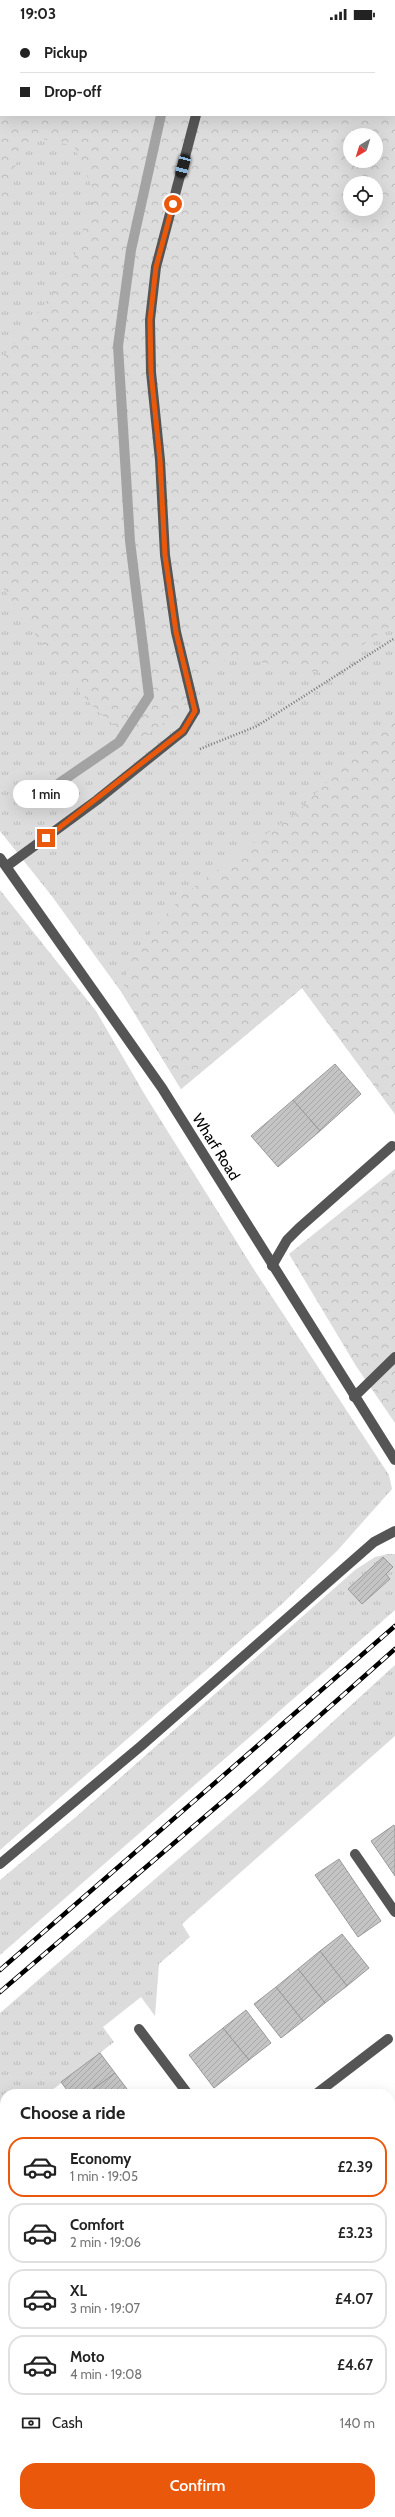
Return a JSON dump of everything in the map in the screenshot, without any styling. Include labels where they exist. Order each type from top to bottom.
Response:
[{"type":"street","points":[[7,866],[97,800],[183,731],[195,711],[176,632],[165,555],[160,460],[151,372],[150,320],[156,267],[196,116]]},
{"type":"street","name":"Wharf Road","points":[[0,858],[162,1088],[354,1397],[395,1460]]},
{"type":"street","points":[[272,1266],[287,1240],[392,1146]]},
{"type":"street","points":[[354,1397],[395,1357]]},
{"type":"street","points":[[0,1864],[141,1746],[374,1542],[395,1531]]},
{"type":"street","points":[[355,1854],[395,1912]]},
{"type":"street","points":[[139,2029],[184,2089]]},
{"type":"street","points":[[323,2089],[388,2039]]},
{"type":"path","points":[[193,751],[257,726],[395,638]]},
{"type":"green space","points":[[0,116],[395,116],[395,1114],[302,988],[181,1089],[122,993],[51,895],[0,831]]},
{"type":"green space","points":[[0,116],[395,116],[395,623],[321,673],[243,659],[214,662],[179,712],[139,741],[118,728],[80,693],[47,652],[3,588],[0,576],[0,361],[69,272],[95,194],[74,146],[39,138],[16,163],[8,201],[0,204]]},
{"type":"green space","points":[[395,715],[395,1114],[302,988],[181,1089],[122,993],[131,956],[183,895],[297,812]]},
{"type":"green space","points":[[0,890],[96,1011],[145,1095],[253,1268],[389,1475],[392,1489],[337,1551],[282,1604],[0,1850]]},
{"type":"green space","points":[[395,1169],[395,1423],[356,1366],[289,1254]]},
{"type":"green space","points":[[395,1554],[395,1610],[0,1955],[0,1880],[77,1816],[355,1570],[375,1557]]},
{"type":"green space","points":[[395,1665],[395,1736],[182,1924],[190,1937],[159,1964],[155,2016],[141,1997],[103,2027],[114,2042],[53,2089],[0,2089],[0,2013],[258,1790]]},
{"type":"building","points":[[335,1064],[361,1094],[320,1131],[293,1100]]},
{"type":"building","points":[[293,1100],[320,1131],[278,1167],[251,1136]]},
{"type":"building","points":[[383,1557],[393,1567],[386,1574],[390,1579],[362,1604],[348,1589]]},
{"type":"building","points":[[394,1825],[395,1827],[395,1876],[371,1841]]},
{"type":"building","points":[[339,1859],[381,1921],[358,1937],[315,1875]]},
{"type":"building","points":[[342,1934],[369,1968],[347,1986],[320,1951]]},
{"type":"building","points":[[320,1951],[347,1986],[325,2003],[298,1969]]},
{"type":"building","points":[[298,1969],[325,2003],[303,2021],[276,1987]]},
{"type":"building","points":[[276,1987],[303,2021],[281,2038],[254,2004]]},
{"type":"building","points":[[246,2010],[271,2043],[249,2060],[223,2028]]},
{"type":"building","points":[[223,2028],[249,2060],[214,2088],[189,2055]]},
{"type":"building","points":[[100,2053],[115,2073],[94,2089],[66,2089],[61,2082]]},
{"type":"building","points":[[115,2073],[127,2089],[94,2089]]},
{"type":"waterway","points":[[36,799],[119,742],[149,696],[130,541],[118,346],[131,250],[161,116]]},
{"type":"railway","points":[[0,1970],[395,1626]]},
{"type":"railway","points":[[0,1992],[236,1790],[395,1649]]},
{"type":"route","points":[[46,838],[97,800],[183,731],[195,711],[176,632],[165,555],[160,460],[151,372],[150,320],[156,267],[173,204]]}]
